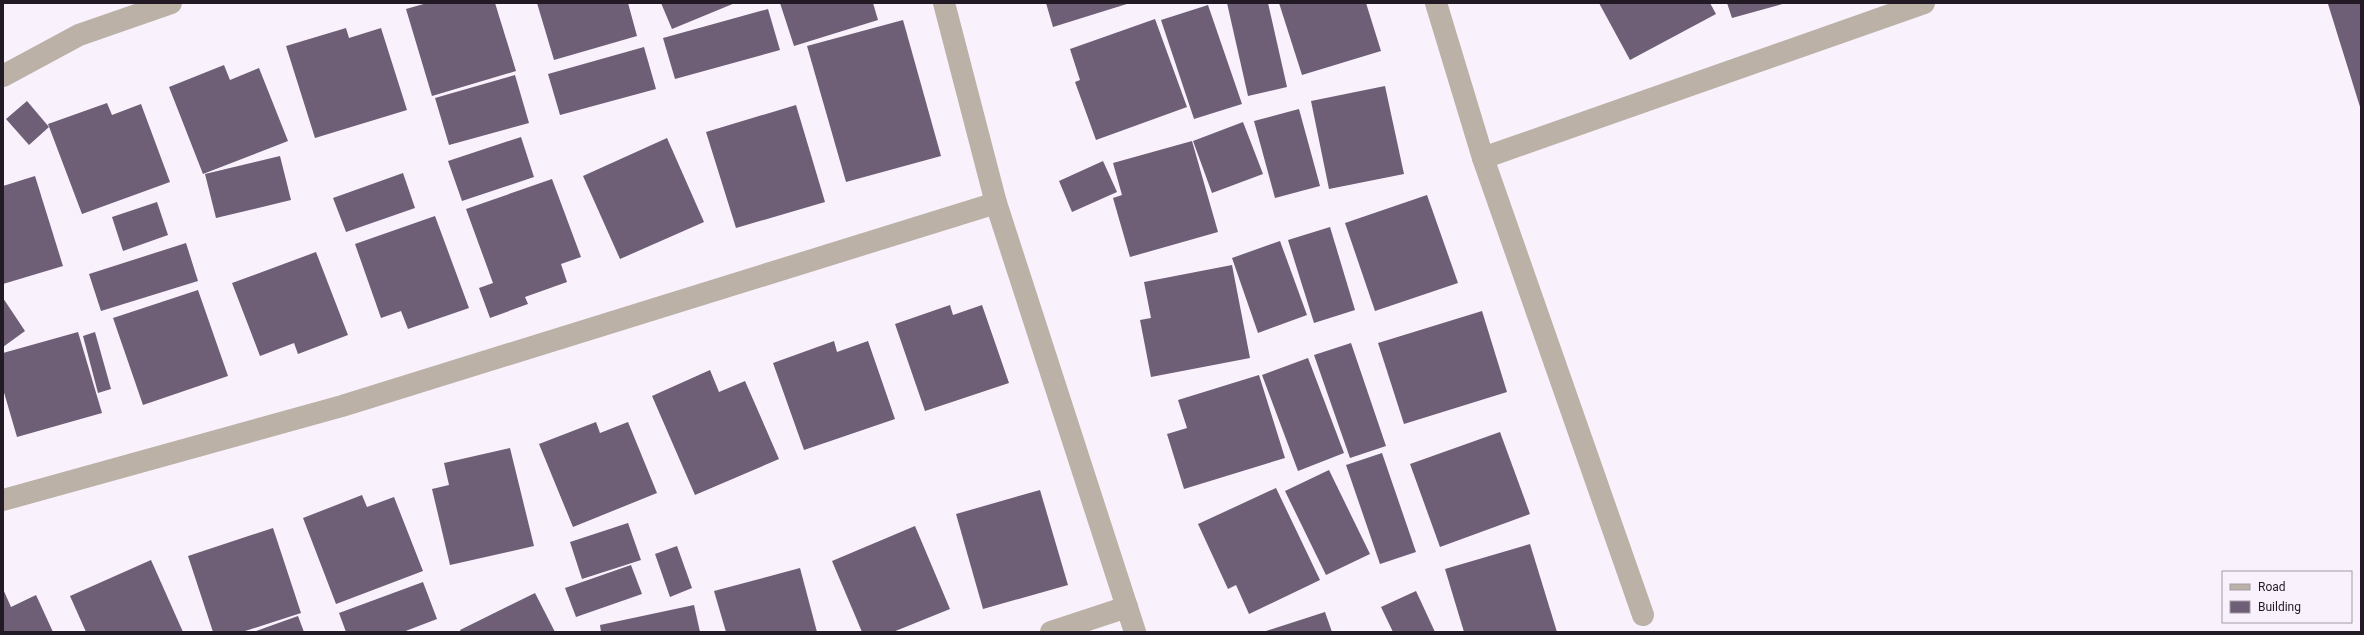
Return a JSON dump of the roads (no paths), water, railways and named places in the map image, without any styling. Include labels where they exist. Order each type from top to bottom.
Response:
[{"type":"street","points":[[3,76],[79,35],[171,3]]},
{"type":"street","points":[[944,3],[996,203],[1135,632]]},
{"type":"street","points":[[1436,3],[1483,158],[1643,616]]},
{"type":"street","points":[[1483,158],[1924,3]]},
{"type":"street","points":[[3,500],[342,406],[996,203]]},
{"type":"street","points":[[1052,632],[1127,607]]}]
